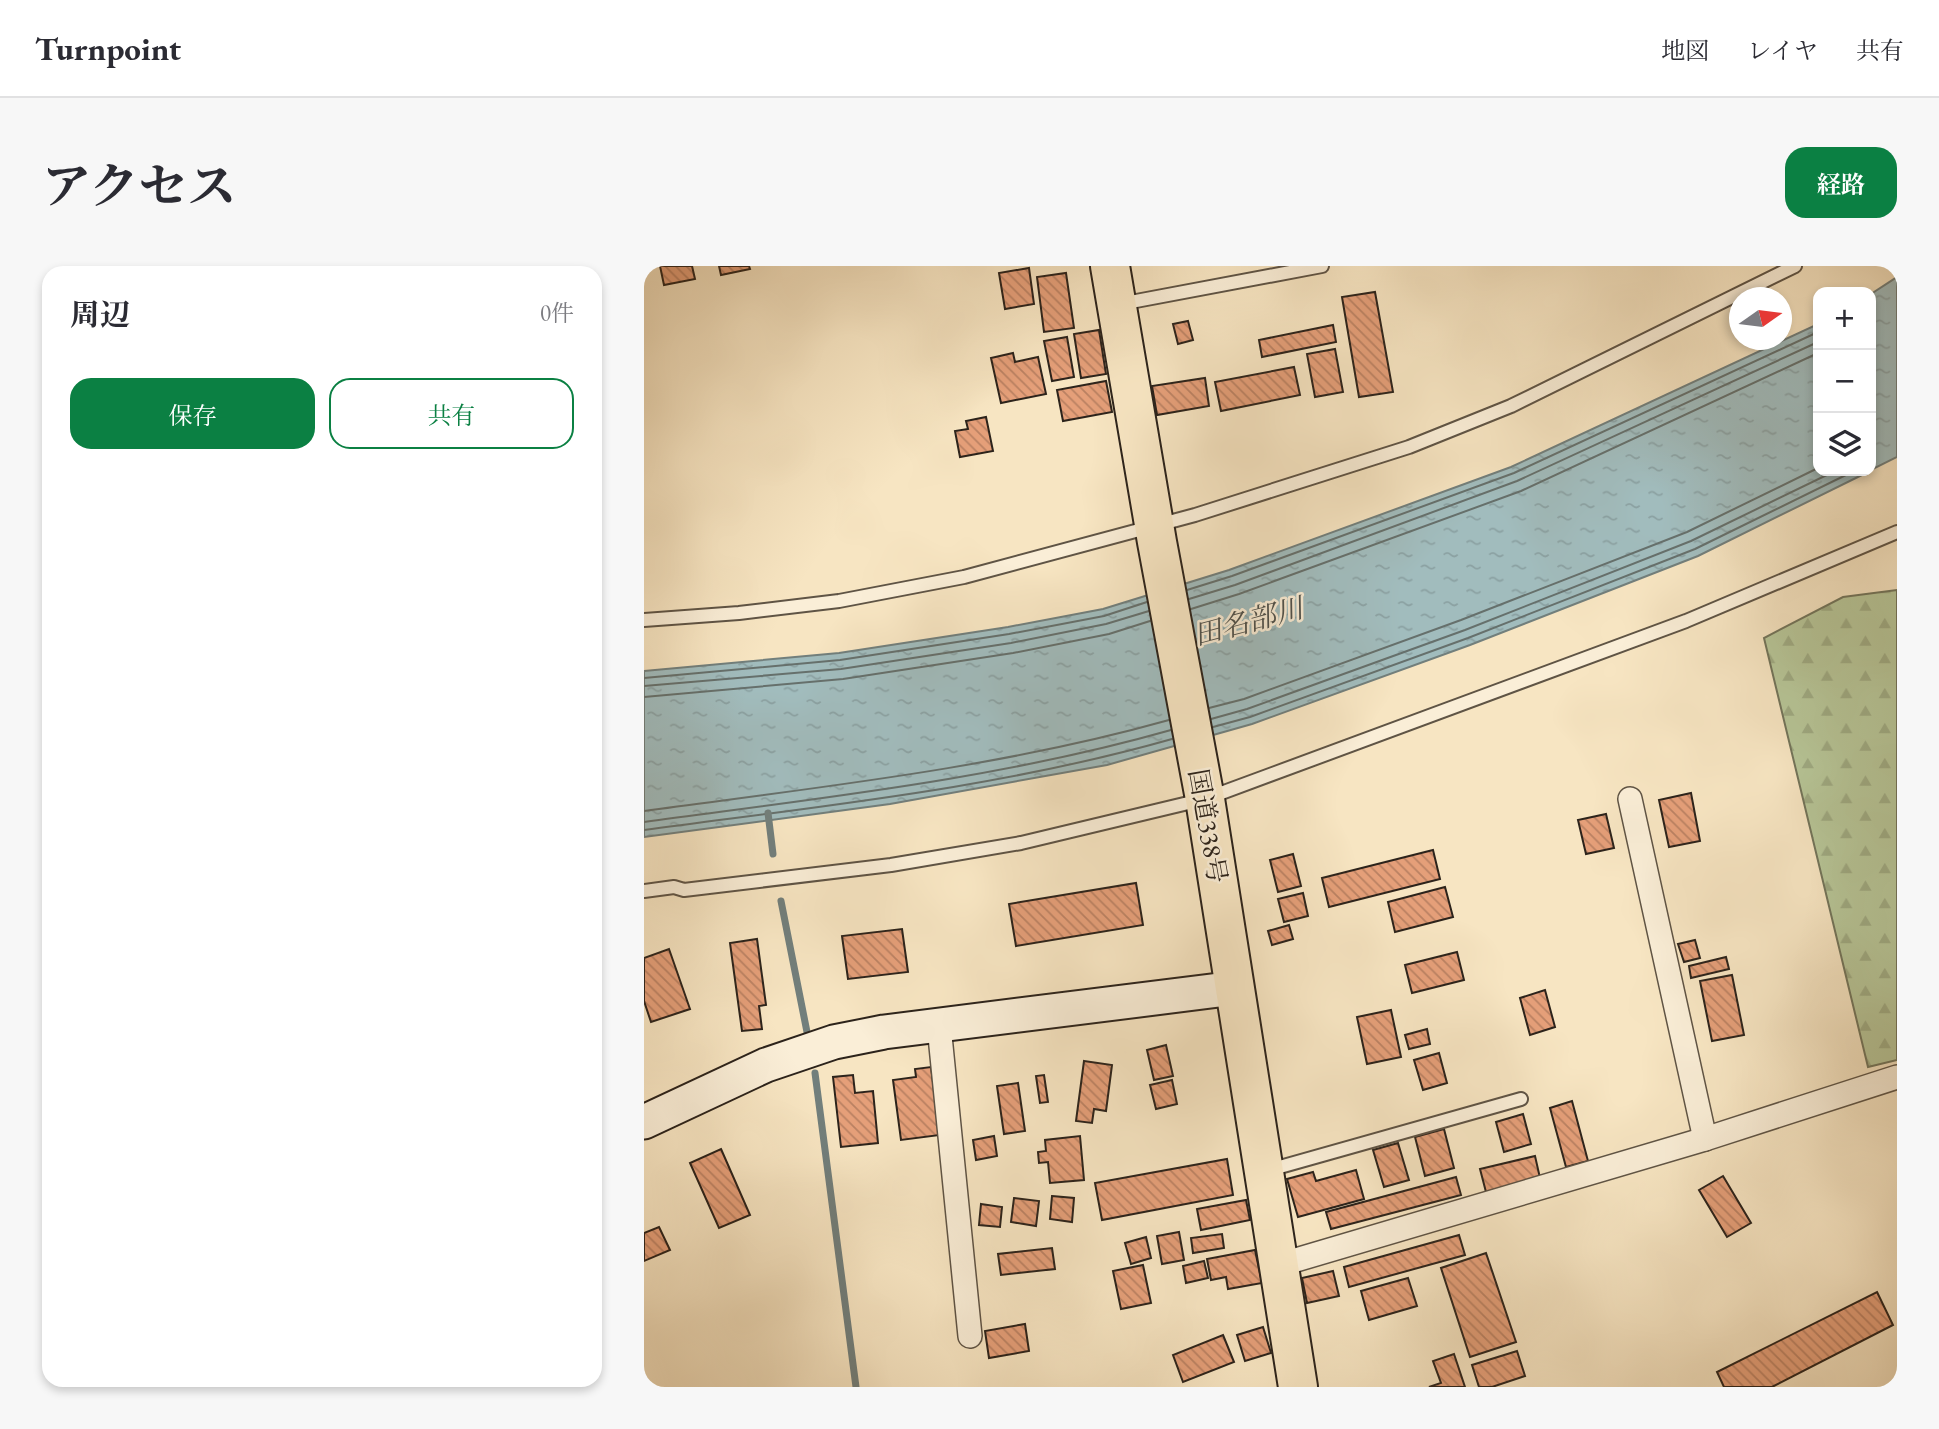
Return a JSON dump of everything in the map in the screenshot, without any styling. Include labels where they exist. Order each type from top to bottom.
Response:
[{"type":"highway","name":"国道338号","points":[[1110,266],[1203,789],[1298,1387]]},
{"type":"street","points":[[1630,799],[1705,1139]]},
{"type":"street","points":[[644,1122],[766,1065],[834,1042],[884,1032],[1235,988]]},
{"type":"street","points":[[939,1026],[970,1336]]},
{"type":"street","points":[[1279,1265],[1705,1139],[1897,1077]]},
{"type":"lane","points":[[1116,304],[1322,266]]},
{"type":"lane","points":[[644,620],[738,613],[839,601],[964,577],[1156,534],[1409,447],[1511,406],[1795,266]]},
{"type":"lane","points":[[644,891],[674,887],[684,890],[891,865],[1021,843],[1203,789],[1686,621],[1897,532]]},
{"type":"lane","points":[[1265,1171],[1521,1098]]},
{"type":"green space","points":[[1897,590],[1897,1060],[1868,1067],[1764,638],[1843,597]]},
{"type":"water","points":[[1897,277],[1897,457],[1876,468],[1876,350],[1876,291]]},
{"type":"water","name":"田名部川","points":[[1813,326],[1813,476],[1860,476],[1698,556],[1470,645],[1252,724],[1107,765],[890,804],[644,837],[644,671],[839,653],[1008,627],[1103,609],[1229,570],[1511,467],[1762,350],[1792,350],[1792,336]]},
{"type":"building","points":[[660,266],[692,266],[695,279],[664,285]]},
{"type":"building","points":[[719,266],[749,266],[750,269],[721,275]]},
{"type":"building","points":[[1029,268],[1034,304],[1005,309],[999,273]]},
{"type":"building","points":[[1066,273],[1074,328],[1044,332],[1037,277]]},
{"type":"building","points":[[1375,292],[1393,392],[1359,397],[1342,297]]},
{"type":"building","points":[[1188,321],[1193,340],[1178,344],[1173,324]]},
{"type":"building","points":[[1333,325],[1336,342],[1262,357],[1259,340]]},
{"type":"building","points":[[1099,330],[1106,374],[1081,378],[1074,334]]},
{"type":"building","points":[[1067,337],[1074,377],[1052,381],[1044,341]]},
{"type":"building","points":[[1335,349],[1343,392],[1315,397],[1307,354]]},
{"type":"building","points":[[1013,353],[1015,362],[1038,357],[1046,394],[1001,403],[991,358]]},
{"type":"building","points":[[1294,367],[1300,395],[1221,411],[1215,382]]},
{"type":"building","points":[[1205,378],[1209,406],[1157,415],[1152,386]]},
{"type":"building","points":[[1106,381],[1112,412],[1063,421],[1057,390]]},
{"type":"building","points":[[986,417],[993,451],[960,457],[955,431],[968,429],[966,421]]},
{"type":"building","points":[[1691,793],[1700,841],[1669,847],[1659,800]]},
{"type":"building","points":[[1606,814],[1614,848],[1586,854],[1578,820]]},
{"type":"building","points":[[1433,850],[1440,879],[1329,907],[1322,878]]},
{"type":"building","points":[[1293,854],[1301,886],[1278,892],[1270,860]]},
{"type":"building","points":[[1136,883],[1143,925],[1016,946],[1009,904]]},
{"type":"building","points":[[1445,887],[1453,917],[1395,932],[1388,902]]},
{"type":"building","points":[[1303,893],[1308,916],[1284,922],[1278,899]]},
{"type":"building","points":[[1289,925],[1293,939],[1272,945],[1268,931]]},
{"type":"building","points":[[902,929],[908,972],[848,979],[842,936]]},
{"type":"building","points":[[757,939],[766,1005],[759,1006],[762,1029],[742,1031],[730,943]]},
{"type":"building","points":[[1695,940],[1700,958],[1684,962],[1678,944]]},
{"type":"building","points":[[669,949],[690,1009],[651,1022],[644,1001],[644,958]]},
{"type":"building","points":[[1457,952],[1464,980],[1412,993],[1405,965]]},
{"type":"building","points":[[1726,957],[1729,969],[1691,978],[1689,966]]},
{"type":"building","points":[[1732,975],[1744,1035],[1712,1041],[1700,981]]},
{"type":"building","points":[[1545,990],[1555,1027],[1530,1035],[1520,998]]},
{"type":"building","points":[[1391,1010],[1401,1057],[1367,1064],[1357,1017]]},
{"type":"building","points":[[1427,1029],[1430,1044],[1409,1049],[1405,1035]]},
{"type":"building","points":[[1166,1045],[1173,1076],[1154,1080],[1147,1050]]},
{"type":"building","points":[[1439,1053],[1447,1083],[1423,1090],[1414,1060]]},
{"type":"building","points":[[1084,1061],[1112,1065],[1106,1111],[1094,1109],[1092,1123],[1076,1121]]},
{"type":"building","points":[[931,1067],[940,1135],[901,1140],[893,1080],[916,1077],[915,1069]]},
{"type":"building","points":[[853,1075],[855,1093],[873,1091],[878,1143],[841,1147],[833,1077]]},
{"type":"building","points":[[1044,1075],[1048,1102],[1040,1103],[1036,1076]]},
{"type":"building","points":[[1172,1080],[1177,1104],[1156,1109],[1150,1085]]},
{"type":"building","points":[[1018,1083],[1025,1131],[1004,1134],[997,1086]]},
{"type":"building","points":[[1572,1101],[1588,1161],[1566,1167],[1550,1108]]},
{"type":"building","points":[[1523,1114],[1531,1144],[1504,1152],[1496,1122]]},
{"type":"building","points":[[1444,1129],[1454,1168],[1425,1176],[1415,1137]]},
{"type":"building","points":[[994,1136],[997,1156],[976,1160],[973,1140]]},
{"type":"building","points":[[1080,1136],[1084,1180],[1050,1183],[1048,1162],[1039,1163],[1038,1152],[1046,1151],[1045,1140]]},
{"type":"building","points":[[1398,1143],[1409,1180],[1384,1187],[1373,1150]]},
{"type":"building","points":[[721,1149],[750,1215],[719,1228],[690,1163]]},
{"type":"building","points":[[1535,1156],[1540,1178],[1486,1192],[1480,1169]]},
{"type":"building","points":[[1227,1159],[1233,1195],[1102,1220],[1095,1183]]},
{"type":"building","points":[[1356,1170],[1364,1199],[1298,1217],[1287,1179],[1313,1172],[1316,1181]]},
{"type":"building","points":[[1723,1176],[1751,1223],[1727,1237],[1699,1190]]},
{"type":"building","points":[[1456,1177],[1461,1195],[1331,1229],[1326,1212]]},
{"type":"building","points":[[1052,1196],[1074,1198],[1072,1222],[1050,1219]]},
{"type":"building","points":[[1014,1198],[1039,1201],[1036,1226],[1011,1222]]},
{"type":"building","points":[[1246,1200],[1250,1220],[1201,1230],[1197,1209]]},
{"type":"building","points":[[981,1204],[1002,1207],[1000,1227],[979,1225]]},
{"type":"building","points":[[659,1227],[670,1250],[644,1261],[644,1233]]},
{"type":"building","points":[[1179,1232],[1184,1260],[1162,1264],[1157,1236]]},
{"type":"building","points":[[1222,1234],[1224,1248],[1193,1253],[1191,1238]]},
{"type":"building","points":[[1459,1235],[1465,1255],[1349,1287],[1344,1267]]},
{"type":"building","points":[[1146,1237],[1151,1258],[1131,1264],[1125,1243]]},
{"type":"building","points":[[1052,1248],[1055,1269],[1001,1275],[998,1254]]},
{"type":"building","points":[[1255,1250],[1262,1283],[1228,1289],[1226,1277],[1211,1280],[1207,1259]]},
{"type":"building","points":[[1486,1253],[1516,1342],[1470,1357],[1441,1268]]},
{"type":"building","points":[[1204,1261],[1208,1278],[1186,1283],[1183,1266]]},
{"type":"building","points":[[1143,1265],[1151,1303],[1121,1309],[1113,1271]]},
{"type":"building","points":[[1333,1271],[1339,1296],[1307,1303],[1302,1278]]},
{"type":"building","points":[[1408,1278],[1417,1306],[1369,1320],[1361,1291]]},
{"type":"building","points":[[1877,1292],[1893,1325],[1772,1387],[1724,1387],[1717,1372]]},
{"type":"building","points":[[1025,1324],[1029,1351],[989,1358],[985,1331]]},
{"type":"building","points":[[1263,1327],[1271,1353],[1245,1361],[1237,1335]]},
{"type":"building","points":[[1223,1335],[1234,1362],[1183,1382],[1173,1355]]},
{"type":"building","points":[[1517,1351],[1525,1376],[1492,1387],[1479,1387],[1472,1365]]},
{"type":"building","points":[[1454,1354],[1465,1387],[1429,1387],[1441,1383],[1433,1361]]},
{"type":"waterway","points":[[768,813],[773,854]]},
{"type":"waterway","points":[[781,901],[807,1032]]},
{"type":"waterway","points":[[815,1073],[856,1387]]}]
